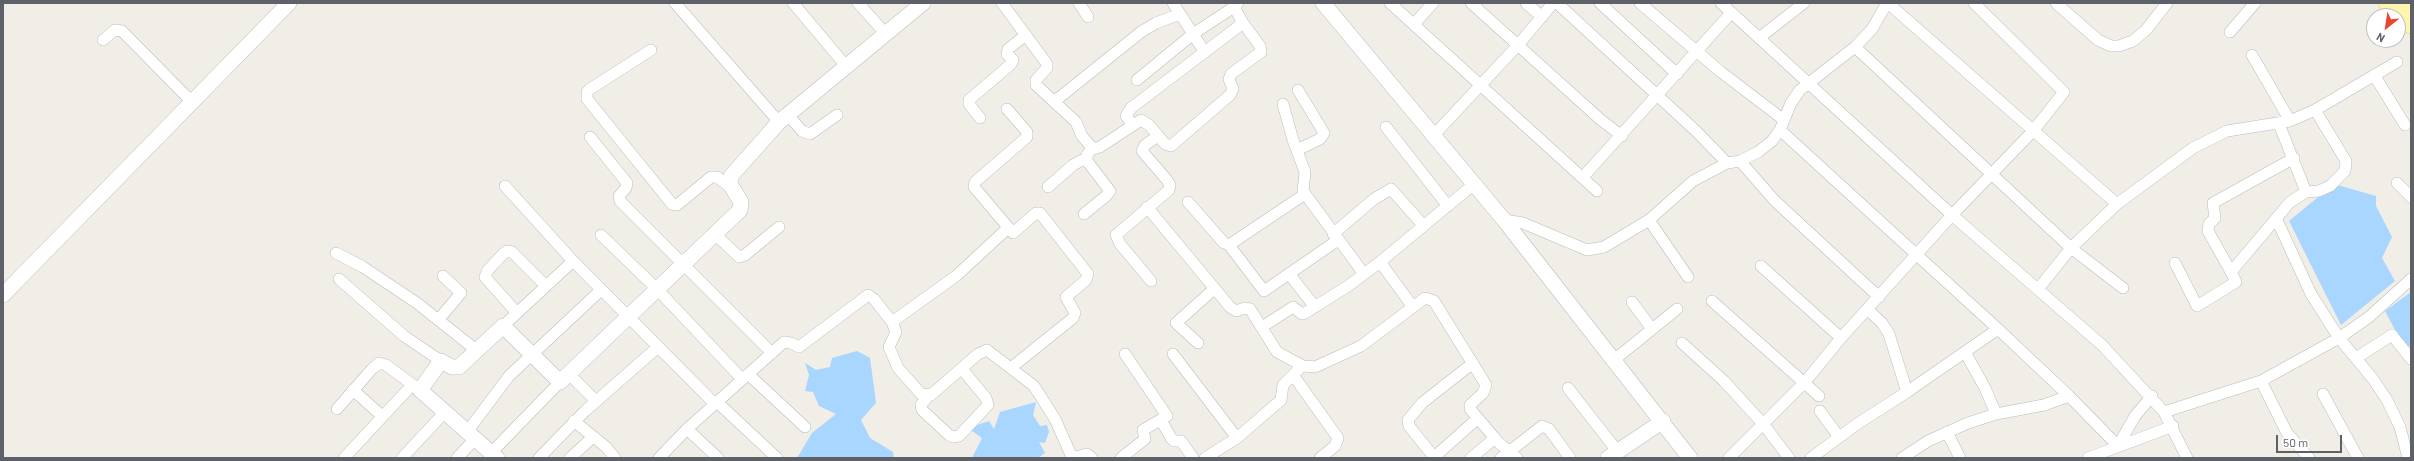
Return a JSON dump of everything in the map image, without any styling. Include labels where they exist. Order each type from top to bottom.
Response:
[{"type":"main road","points":[[2387,3],[2411,25]]},
{"type":"main road","points":[[2405,3],[2411,8]]},
{"type":"street","points":[[3,295],[289,3]]},
{"type":"street","points":[[675,3],[783,118],[802,131],[810,134],[837,115]]},
{"type":"street","points":[[793,3],[846,66]]},
{"type":"street","points":[[858,3],[886,34]]},
{"type":"street","points":[[337,409],[379,363],[386,366],[416,388],[494,455],[565,378],[684,265],[741,207],[730,179],[736,169],[783,118],[924,3]]},
{"type":"street","points":[[1002,3],[1047,64],[1047,68],[1036,80],[1036,85],[1076,122],[1082,136],[1092,148]]},
{"type":"street","points":[[1078,3],[1088,17]]},
{"type":"street","points":[[1173,3],[1204,51]]},
{"type":"street","points":[[1323,3],[1504,220],[1663,421],[1690,458]]},
{"type":"street","points":[[1390,3],[1597,191]]},
{"type":"street","points":[[1414,24],[1433,3]]},
{"type":"street","points":[[1471,3],[1519,44],[1601,120],[1622,136]]},
{"type":"street","points":[[1526,3],[1542,16]]},
{"type":"street","points":[[1434,135],[1519,44],[1553,3]]},
{"type":"street","points":[[1557,3],[1658,94],[1727,163]]},
{"type":"street","points":[[1600,3],[1677,74]]},
{"type":"street","points":[[1640,3],[1782,125],[2069,396],[2118,446]]},
{"type":"street","points":[[1721,3],[1952,215],[2102,345],[2166,411],[2187,458]]},
{"type":"street","points":[[1784,3],[1791,13]]},
{"type":"street","points":[[1759,38],[1804,3]]},
{"type":"street","points":[[1504,220],[1523,223],[1575,247],[1595,250],[1604,247],[1649,220],[1693,181],[1727,163],[1740,161],[1758,152],[1772,141],[1782,125],[1790,103],[1808,83],[1855,46],[1872,29],[1887,3],[2117,204]]},
{"type":"street","points":[[1729,458],[1764,425],[1805,382],[1841,338],[1918,255],[1952,215],[2033,131],[2064,92],[1974,3]]},
{"type":"street","points":[[2056,3],[2098,40],[2111,46],[2119,46],[2133,41],[2146,30],[2167,3]]},
{"type":"street","points":[[2230,32],[2255,3]]},
{"type":"street","points":[[1092,148],[1100,147],[1137,120],[1145,121],[1165,144],[1174,144],[1232,92],[1233,86],[1229,79],[1231,74],[1261,52],[1260,46],[1243,23],[1236,5],[1193,34],[1137,80]]},
{"type":"street","points":[[1583,177],[1622,136],[1731,13]]},
{"type":"street","points":[[1055,101],[1141,32],[1156,23],[1180,14]]},
{"type":"street","points":[[1132,124],[1126,116],[1128,111],[1204,51],[1243,23]]},
{"type":"street","points":[[103,40],[115,30],[122,32],[192,102]]},
{"type":"street","points":[[980,118],[969,104],[969,100],[1011,64],[1013,60],[1007,54],[1008,49],[1026,35]]},
{"type":"street","points":[[1855,46],[1992,172],[2071,248],[2123,288]]},
{"type":"street","points":[[652,50],[590,89],[587,92],[588,99],[672,204],[677,204],[711,177],[717,177],[733,189]]},
{"type":"street","points":[[2252,55],[2290,121]]},
{"type":"street","points":[[2038,289],[2071,248],[2117,204],[2193,148],[2227,131],[2279,124],[2290,121],[2315,110],[2397,62]]},
{"type":"street","points":[[2374,75],[2405,125]]},
{"type":"street","points":[[1297,150],[1320,139],[1324,133],[1298,90]]},
{"type":"street","points":[[1283,104],[1305,172],[1302,184],[1305,194],[1364,274]]},
{"type":"street","points":[[1006,109],[1027,132],[1027,137],[974,184],[976,190],[1014,233],[1036,213],[1040,213],[1088,274],[1086,280],[1066,297],[1075,313],[1073,318],[1012,368]]},
{"type":"street","points":[[2231,272],[2290,202],[2306,192],[2319,191],[2330,186],[2342,175],[2346,162],[2315,110]]},
{"type":"street","points":[[2279,124],[2294,158],[2306,192]]},
{"type":"street","points":[[1386,127],[1448,206]]},
{"type":"street","points":[[1151,281],[1120,244],[1116,236],[1167,192],[1170,187],[1167,180],[1142,151],[1158,136]]},
{"type":"street","points":[[590,137],[627,183],[626,188],[619,196],[620,200],[772,352]]},
{"type":"street","points":[[1048,187],[1073,165],[1086,158],[1092,148]]},
{"type":"street","points":[[1084,214],[1110,191],[1086,158]]},
{"type":"street","points":[[2176,263],[2197,306],[2236,282],[2208,231],[2208,227],[2215,218],[2212,203],[2294,158]]},
{"type":"street","points":[[1740,161],[1775,201],[1879,297]]},
{"type":"street","points":[[2397,183],[2411,197]]},
{"type":"street","points":[[1262,327],[1293,307],[1304,314],[1364,274],[1474,184]]},
{"type":"street","points":[[505,186],[601,290],[716,403],[777,458]]},
{"type":"street","points":[[1188,202],[1224,244],[1229,245],[1263,291],[1266,291],[1290,274],[1336,237],[1374,200],[1391,189],[1423,225]]},
{"type":"street","points":[[1229,245],[1305,194]]},
{"type":"street","points":[[1147,208],[1214,289],[1236,311],[1244,308],[1250,309],[1277,352],[1303,366],[1315,367],[1360,346],[1425,298],[1432,299],[1486,385],[1483,393],[1470,405],[1477,419],[1509,456],[1542,426],[1549,429],[1570,458]]},
{"type":"street","points":[[2276,218],[2311,294],[2339,338],[2387,400],[2400,427],[2408,458]]},
{"type":"street","points":[[1649,220],[1688,277]]},
{"type":"street","points":[[715,234],[739,257],[745,255],[779,227]]},
{"type":"street","points":[[892,322],[956,276],[1008,228]]},
{"type":"street","points":[[601,235],[745,376],[805,427]]},
{"type":"street","points":[[517,313],[485,277],[488,270],[503,254],[509,251],[512,252],[546,286]]},
{"type":"street","points":[[336,253],[392,285],[439,319],[476,350]]},
{"type":"street","points":[[339,279],[404,336],[441,361],[452,367],[459,367],[573,261]]},
{"type":"street","points":[[1380,262],[1413,307]]},
{"type":"street","points":[[1761,266],[1841,338]]},
{"type":"street","points":[[1290,274],[1315,307]]},
{"type":"street","points":[[439,319],[461,293],[443,276]]},
{"type":"street","points":[[2166,411],[2216,397],[2261,381],[2339,338],[2368,317],[2411,279]]},
{"type":"street","points":[[1198,343],[1176,323],[1214,289]]},
{"type":"street","points":[[457,458],[503,383],[601,290]]},
{"type":"street","points":[[658,458],[686,429],[784,342],[791,342],[799,347],[868,295],[874,299],[892,322],[896,332],[888,344],[898,368],[917,390],[928,396]]},
{"type":"street","points":[[1712,301],[1819,396]]},
{"type":"street","points":[[1632,302],[1652,329]]},
{"type":"street","points":[[1614,360],[1676,309]]},
{"type":"street","points":[[1867,309],[1882,323],[1889,334],[1907,392]]},
{"type":"street","points":[[503,326],[532,355],[596,401]]},
{"type":"street","points":[[1811,458],[1839,437],[1998,329]]},
{"type":"street","points":[[2356,358],[2392,335],[2411,359]]},
{"type":"street","points":[[1682,343],[1724,381],[1764,425],[1789,458]]},
{"type":"street","points":[[539,458],[574,421],[658,347]]},
{"type":"street","points":[[962,369],[986,398],[988,405],[959,436],[953,437],[950,435],[922,410],[921,405],[928,396],[978,354],[987,350],[1030,381],[1041,394],[1055,419],[1068,457],[1076,457],[1087,454],[1092,458]]},
{"type":"street","points":[[1965,352],[1985,388],[1996,414]]},
{"type":"street","points":[[1121,458],[1145,439],[1143,430],[1167,417],[1167,414],[1125,354]]},
{"type":"street","points":[[1173,354],[1237,438]]},
{"type":"street","points":[[344,458],[382,416],[416,388],[441,361]]},
{"type":"street","points":[[1473,363],[1422,403],[1408,420],[1409,426],[1434,458],[1477,419]]},
{"type":"street","points":[[1205,458],[1237,438],[1281,400],[1283,386],[1303,366]]},
{"type":"street","points":[[1293,375],[1338,438],[1335,446],[1320,458]]},
{"type":"street","points":[[2261,381],[2287,433],[2308,458]]},
{"type":"street","points":[[1568,388],[1613,455],[1663,421]]},
{"type":"street","points":[[353,390],[382,416]]},
{"type":"street","points":[[2323,394],[2358,458]]},
{"type":"street","points":[[1902,458],[1947,432],[1996,414],[2044,405],[2069,396]]},
{"type":"street","points":[[2118,446],[2135,416],[2152,396]]},
{"type":"street","points":[[1820,411],[1839,437]]},
{"type":"street","points":[[402,458],[445,412]]},
{"type":"street","points":[[1161,420],[1171,438],[1174,441],[1181,441],[1193,458]]},
{"type":"street","points":[[574,421],[593,436],[615,458]]},
{"type":"street","points":[[2088,458],[2173,426]]},
{"type":"street","points":[[686,429],[718,458]]},
{"type":"street","points":[[1947,432],[1960,458]]},
{"type":"street","points":[[570,458],[593,436]]},
{"type":"street","points":[[1471,458],[1495,438]]},
{"type":"water","points":[[2334,184],[2376,196],[2376,206],[2392,237],[2382,258],[2395,281],[2341,325],[2289,221]]},
{"type":"water","points":[[2411,292],[2411,346],[2403,345],[2385,311]]},
{"type":"water","points":[[857,351],[870,358],[876,403],[861,420],[870,438],[893,452],[894,458],[797,458],[812,433],[836,414],[819,406],[813,392],[805,391],[809,375],[805,363],[816,370],[830,367],[832,358]]},
{"type":"water","points":[[1036,402],[1033,415],[1040,426],[1047,425],[1049,432],[1045,443],[1039,442],[1045,453],[1038,458],[972,458],[982,438],[968,428],[989,421],[994,429],[1000,412]]}]
